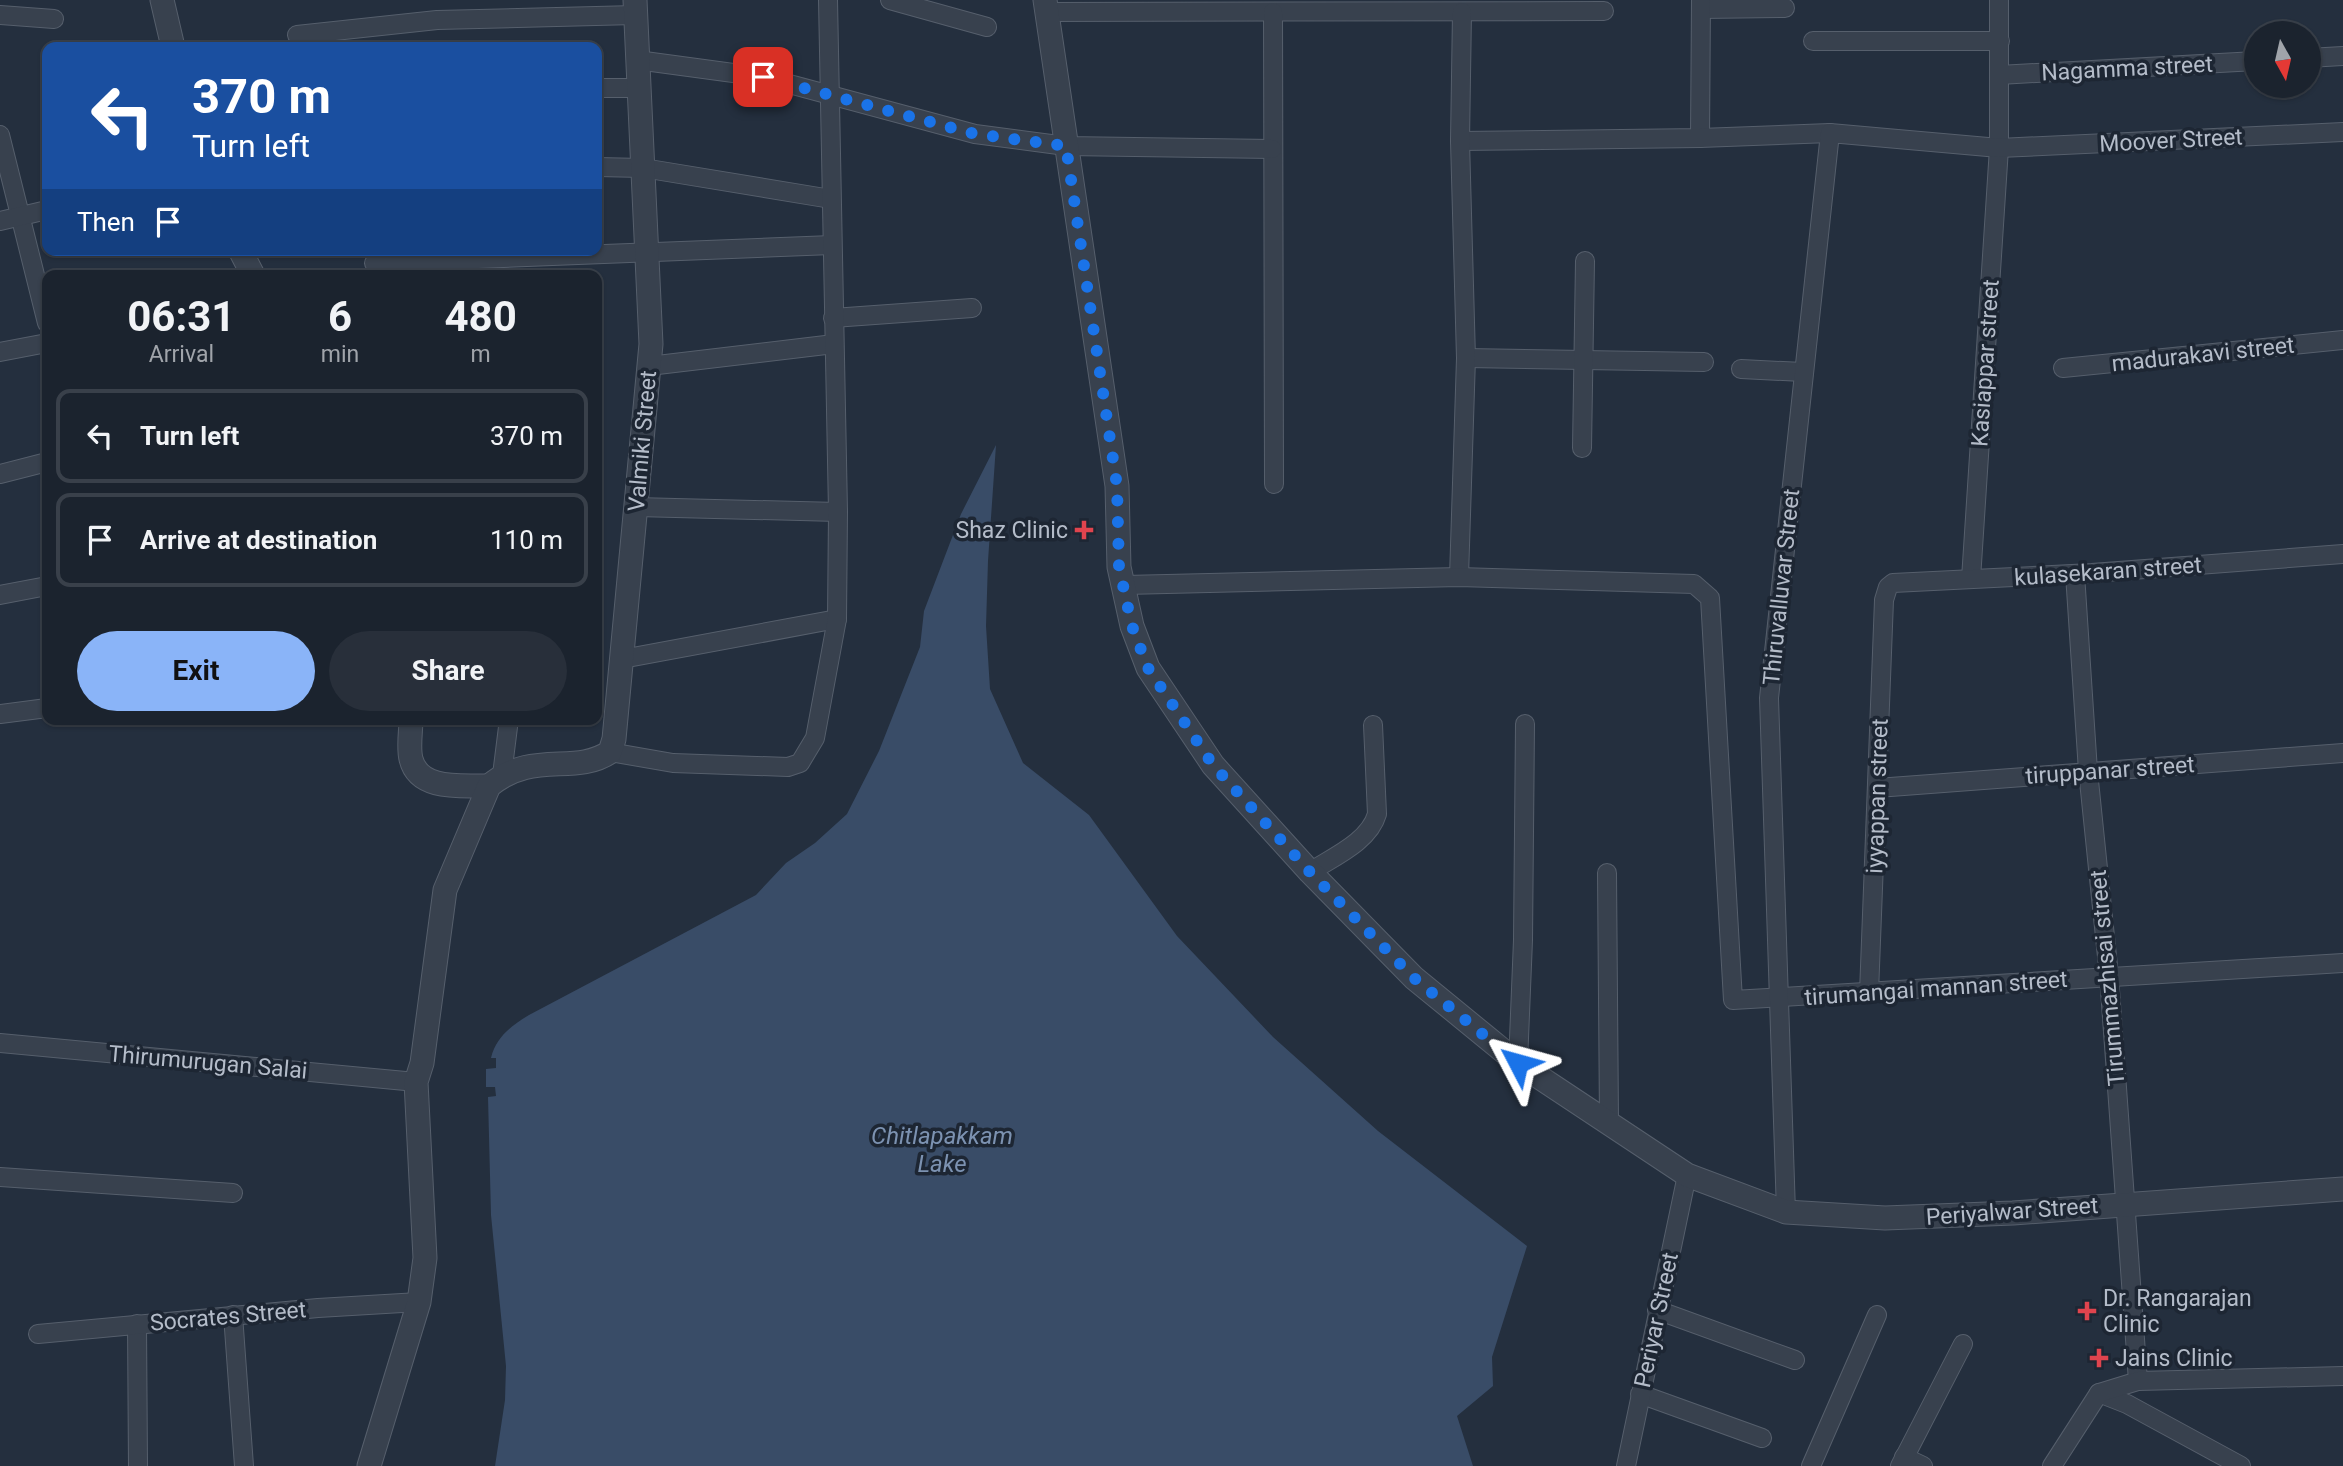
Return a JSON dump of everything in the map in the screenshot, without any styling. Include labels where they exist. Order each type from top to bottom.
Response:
[{"type":"street","points":[[162,0],[172,42]]},
{"type":"street","points":[[411,725],[411,759],[423,778],[437,784],[496,780],[529,765],[594,763],[610,752],[673,763],[788,767],[800,763],[815,738],[837,620],[838,512],[828,0]]},
{"type":"street","points":[[890,0],[986,27]]},
{"type":"street","name":"Kasiappar street","points":[[1971,579],[1999,148],[1999,0]]},
{"type":"street","points":[[1700,138],[1701,4],[1785,8]]},
{"type":"street","points":[[1046,6],[1192,6],[1273,12],[1317,6],[1462,12],[1604,10]]},
{"type":"street","name":"Periyalwar Street","points":[[1046,6],[1117,486],[1119,567],[1132,626],[1148,668],[1213,765],[1310,872],[1414,978],[1518,1063],[1687,1175],[1786,1212],[1885,1218],[2013,1213],[2343,1189]]},
{"type":"street","points":[[297,35],[438,20],[635,8]]},
{"type":"street","name":"Valmiki Street","points":[[610,752],[622,659],[651,344],[635,8]]},
{"type":"street","points":[[1273,12],[1274,484]]},
{"type":"street","points":[[1125,585],[1458,577],[1466,358],[1460,141],[1462,12]]},
{"type":"street","points":[[0,15],[54,19]]},
{"type":"street","points":[[1814,41],[2000,40]]},
{"type":"street","points":[[2321,57],[2343,56]]},
{"type":"street","points":[[637,60],[753,75],[975,134],[1066,146],[1272,149]]},
{"type":"street","name":"Nagamma street","points":[[1999,75],[2244,62]]},
{"type":"street","points":[[602,88],[639,88]]},
{"type":"street","name":"Moover Street","points":[[1999,148],[2343,132]]},
{"type":"street","points":[[1460,141],[1700,138],[1830,133],[1999,148]]},
{"type":"street","name":"Thiruvalluvar Street","points":[[1786,1212],[1769,698],[1830,133]]},
{"type":"street","points":[[0,135],[42,302]]},
{"type":"street","points":[[602,167],[643,168],[831,199]]},
{"type":"street","points":[[0,221],[42,211]]},
{"type":"street","points":[[374,263],[494,266],[647,253],[832,245]]},
{"type":"street","points":[[1582,448],[1584,261]]},
{"type":"street","points":[[834,318],[972,308]]},
{"type":"street","name":"madurakavi street","points":[[2063,368],[2343,340]]},
{"type":"street","points":[[0,352],[42,343]]},
{"type":"street","points":[[649,366],[834,344]]},
{"type":"street","points":[[1466,358],[1704,362]]},
{"type":"street","points":[[1741,369],[1803,372]]},
{"type":"street","points":[[0,474],[42,464]]},
{"type":"street","points":[[636,507],[838,512]]},
{"type":"street","name":"kulasekaran street","points":[[1884,600],[1888,587],[1893,583],[2076,574],[2343,554]]},
{"type":"street","name":"Tirummazhisai street","points":[[2076,574],[2088,771],[2109,976],[2138,1381]]},
{"type":"street","name":"tirumangai mannan street","points":[[1458,577],[1694,584],[1710,598],[1733,1000],[2343,963]]},
{"type":"street","points":[[0,595],[42,587]]},
{"type":"street","name":"iyyappan street","points":[[1869,993],[1884,600]]},
{"type":"street","points":[[622,659],[837,620]]},
{"type":"street","points":[[0,714],[42,709]]},
{"type":"street","points":[[1518,1063],[1523,940],[1525,724]]},
{"type":"street","points":[[369,1466],[419,1302],[425,1258],[416,1082],[422,1063],[444,890],[496,780],[508,725]]},
{"type":"street","points":[[1310,872],[1362,837],[1374,823],[1377,814],[1373,726]]},
{"type":"street","name":"tiruppanar street","points":[[1877,788],[2343,754]]},
{"type":"street","points":[[1607,873],[1609,1121]]},
{"type":"street","name":"Thirumurugan Salai","points":[[0,1043],[416,1082]]},
{"type":"street","name":"Periyar Street","points":[[1626,1466],[1687,1175]]},
{"type":"street","points":[[0,1177],[233,1193]]},
{"type":"street","name":"Socrates Street","points":[[38,1334],[233,1315],[419,1302]]},
{"type":"street","points":[[1657,1310],[1795,1360]]},
{"type":"street","points":[[233,1315],[244,1466]]},
{"type":"street","points":[[1811,1466],[1877,1315]]},
{"type":"street","points":[[137,1324],[138,1466]]},
{"type":"street","points":[[1923,1466],[1902,1461],[1963,1344]]},
{"type":"street","points":[[2052,1466],[2099,1393],[2138,1381],[2343,1376]]},
{"type":"street","points":[[2099,1393],[2127,1404],[2241,1466]]},
{"type":"street","points":[[1640,1394],[1762,1438]]},
{"type":"water","name":"Chitlapakkam Lake","points":[[996,445],[986,626],[990,689],[1023,763],[1089,815],[1177,936],[1273,1037],[1378,1131],[1527,1246],[1492,1357],[1493,1386],[1457,1416],[1473,1466],[495,1466],[505,1400],[506,1366],[491,1215],[488,1097],[496,1096],[495,1087],[486,1087],[486,1069],[496,1068],[496,1058],[491,1058],[493,1051],[510,1028],[529,1015],[756,895],[786,863],[815,843],[847,814],[879,751],[920,647],[924,611],[961,514]]},
{"type":"place","name":"Shaz Clinic","points":[[1084,530]]},
{"type":"place","name":"Dr. Rangarajan Clinic","points":[[2087,1311]]},
{"type":"place","name":"Jains Clinic","points":[[2099,1358]]},
{"type":"route","points":[[763,77],[975,134],[1066,146],[1117,486],[1119,567],[1132,626],[1148,668],[1213,765],[1310,872],[1414,978],[1518,1063]]}]
